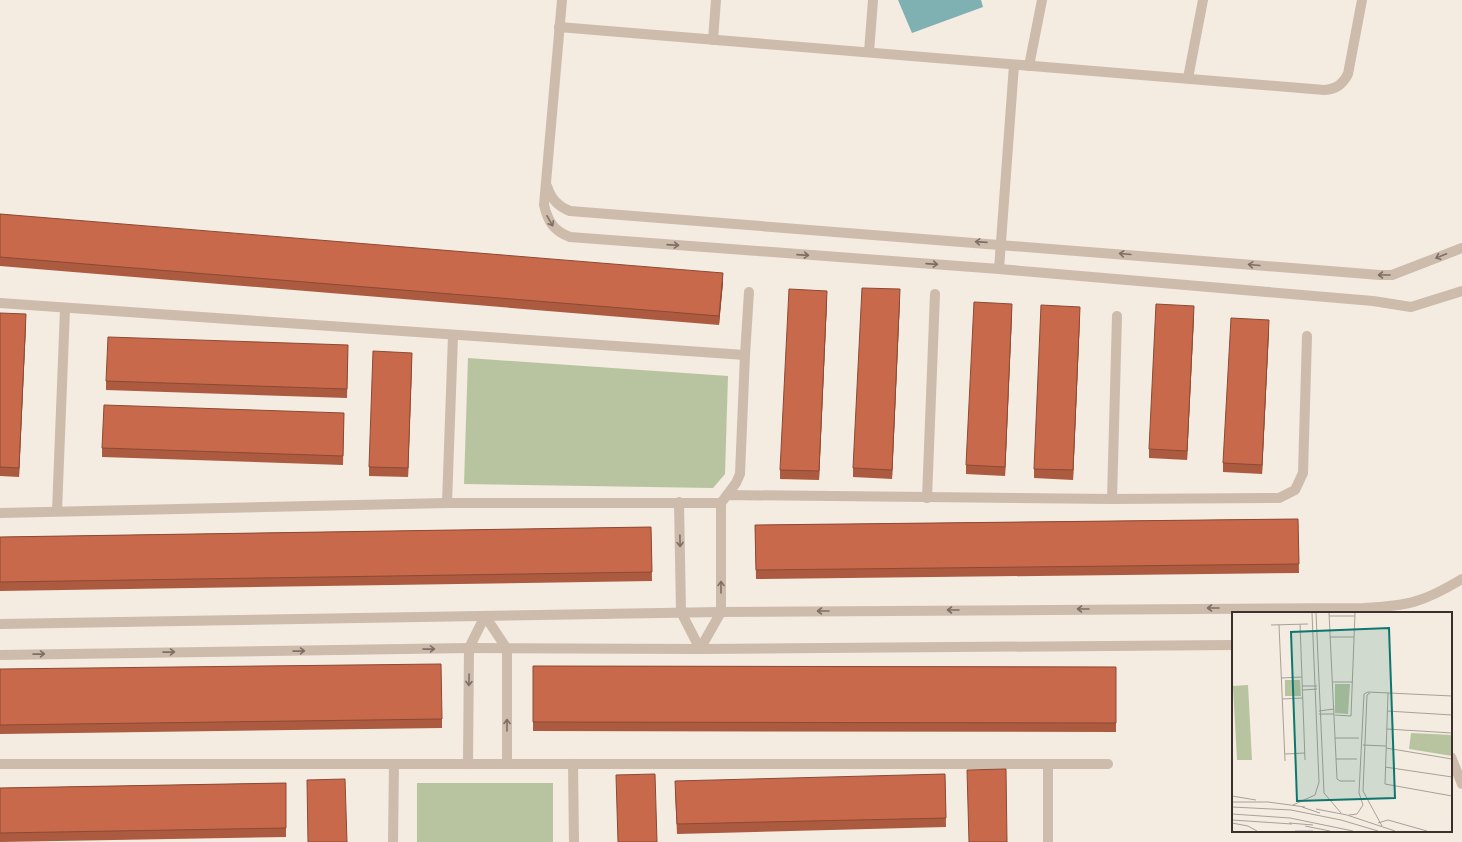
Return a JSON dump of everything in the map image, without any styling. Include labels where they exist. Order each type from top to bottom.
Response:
[{"type":"street","points":[[562,0],[544,205],[546,215],[551,225],[560,234],[570,237],[999,269],[1373,301],[1411,308],[1462,292]]},
{"type":"street","points":[[713,40],[716,0]]},
{"type":"street","points":[[869,52],[873,0]]},
{"type":"street","points":[[1029,66],[1042,0]]},
{"type":"street","points":[[1188,78],[1203,0]]},
{"type":"street","points":[[559,27],[1014,65],[1332,89],[1344,81],[1348,74],[1362,0]]},
{"type":"street","points":[[999,269],[1014,65]]},
{"type":"street","points":[[546,184],[551,197],[561,208],[570,211],[1380,275],[1392,275],[1462,248]]},
{"type":"street","points":[[700,649],[721,612],[724,499],[736,483],[740,474],[749,292]]},
{"type":"street","points":[[927,498],[935,294]]},
{"type":"street","points":[[0,303],[453,336],[745,355]]},
{"type":"street","points":[[56,511],[65,308]]},
{"type":"street","points":[[1112,499],[1117,316]]},
{"type":"street","points":[[447,503],[453,336]]},
{"type":"street","points":[[0,513],[447,503],[679,502],[724,499],[1279,498],[1295,490],[1303,473],[1306,336]]},
{"type":"street","points":[[679,502],[681,612],[700,649]]},
{"type":"street","points":[[0,624],[681,612],[1364,608],[1399,606],[1417,602],[1441,592],[1462,579]]},
{"type":"street","points":[[1403,612],[1417,602]]},
{"type":"street","points":[[468,764],[469,648],[485,616]]},
{"type":"street","points":[[485,616],[507,649],[507,764]]},
{"type":"street","points":[[0,655],[469,648],[700,649],[1168,644],[1232,645]]},
{"type":"street","points":[[1452,759],[1462,784]]},
{"type":"street","points":[[0,764],[1108,764]]},
{"type":"street","points":[[393,842],[394,764]]},
{"type":"street","points":[[573,764],[574,842]]},
{"type":"street","points":[[1048,764],[1048,842]]},
{"type":"green space","points":[[468,358],[728,376],[725,474],[713,488],[464,484]]},
{"type":"green space","points":[[417,783],[553,783],[553,842],[417,842]]},
{"type":"water","points":[[898,0],[981,0],[983,7],[912,33]]},
{"type":"building","points":[[0,214],[723,273],[719,316],[0,257]]},
{"type":"building","points":[[862,288],[900,289],[892,470],[853,468]]},
{"type":"building","points":[[789,289],[827,291],[819,471],[780,470]]},
{"type":"building","points":[[974,302],[1012,304],[1005,467],[966,465]]},
{"type":"building","points":[[1156,304],[1194,306],[1187,451],[1149,449]]},
{"type":"building","points":[[1041,305],[1080,307],[1073,470],[1034,469]]},
{"type":"building","points":[[0,313],[26,314],[19,468],[0,467]]},
{"type":"building","points":[[1231,318],[1269,320],[1262,465],[1223,463]]},
{"type":"building","points":[[108,337],[348,345],[347,389],[106,381]]},
{"type":"building","points":[[373,351],[412,353],[408,468],[369,467]]},
{"type":"building","points":[[104,405],[344,413],[343,456],[102,448]]},
{"type":"building","points":[[1298,519],[1299,564],[756,570],[755,525]]},
{"type":"building","points":[[651,527],[652,572],[0,582],[0,537]]},
{"type":"building","points":[[441,664],[442,719],[0,725],[0,669]]},
{"type":"building","points":[[533,666],[1116,667],[1116,723],[533,722]]},
{"type":"building","points":[[1006,769],[1007,842],[969,842],[967,770]]},
{"type":"building","points":[[655,774],[657,842],[618,842],[616,775]]},
{"type":"building","points":[[945,774],[946,818],[677,824],[675,781]]},
{"type":"building","points":[[345,779],[347,842],[308,842],[307,780]]},
{"type":"building","points":[[286,783],[286,828],[0,833],[0,788]]}]
